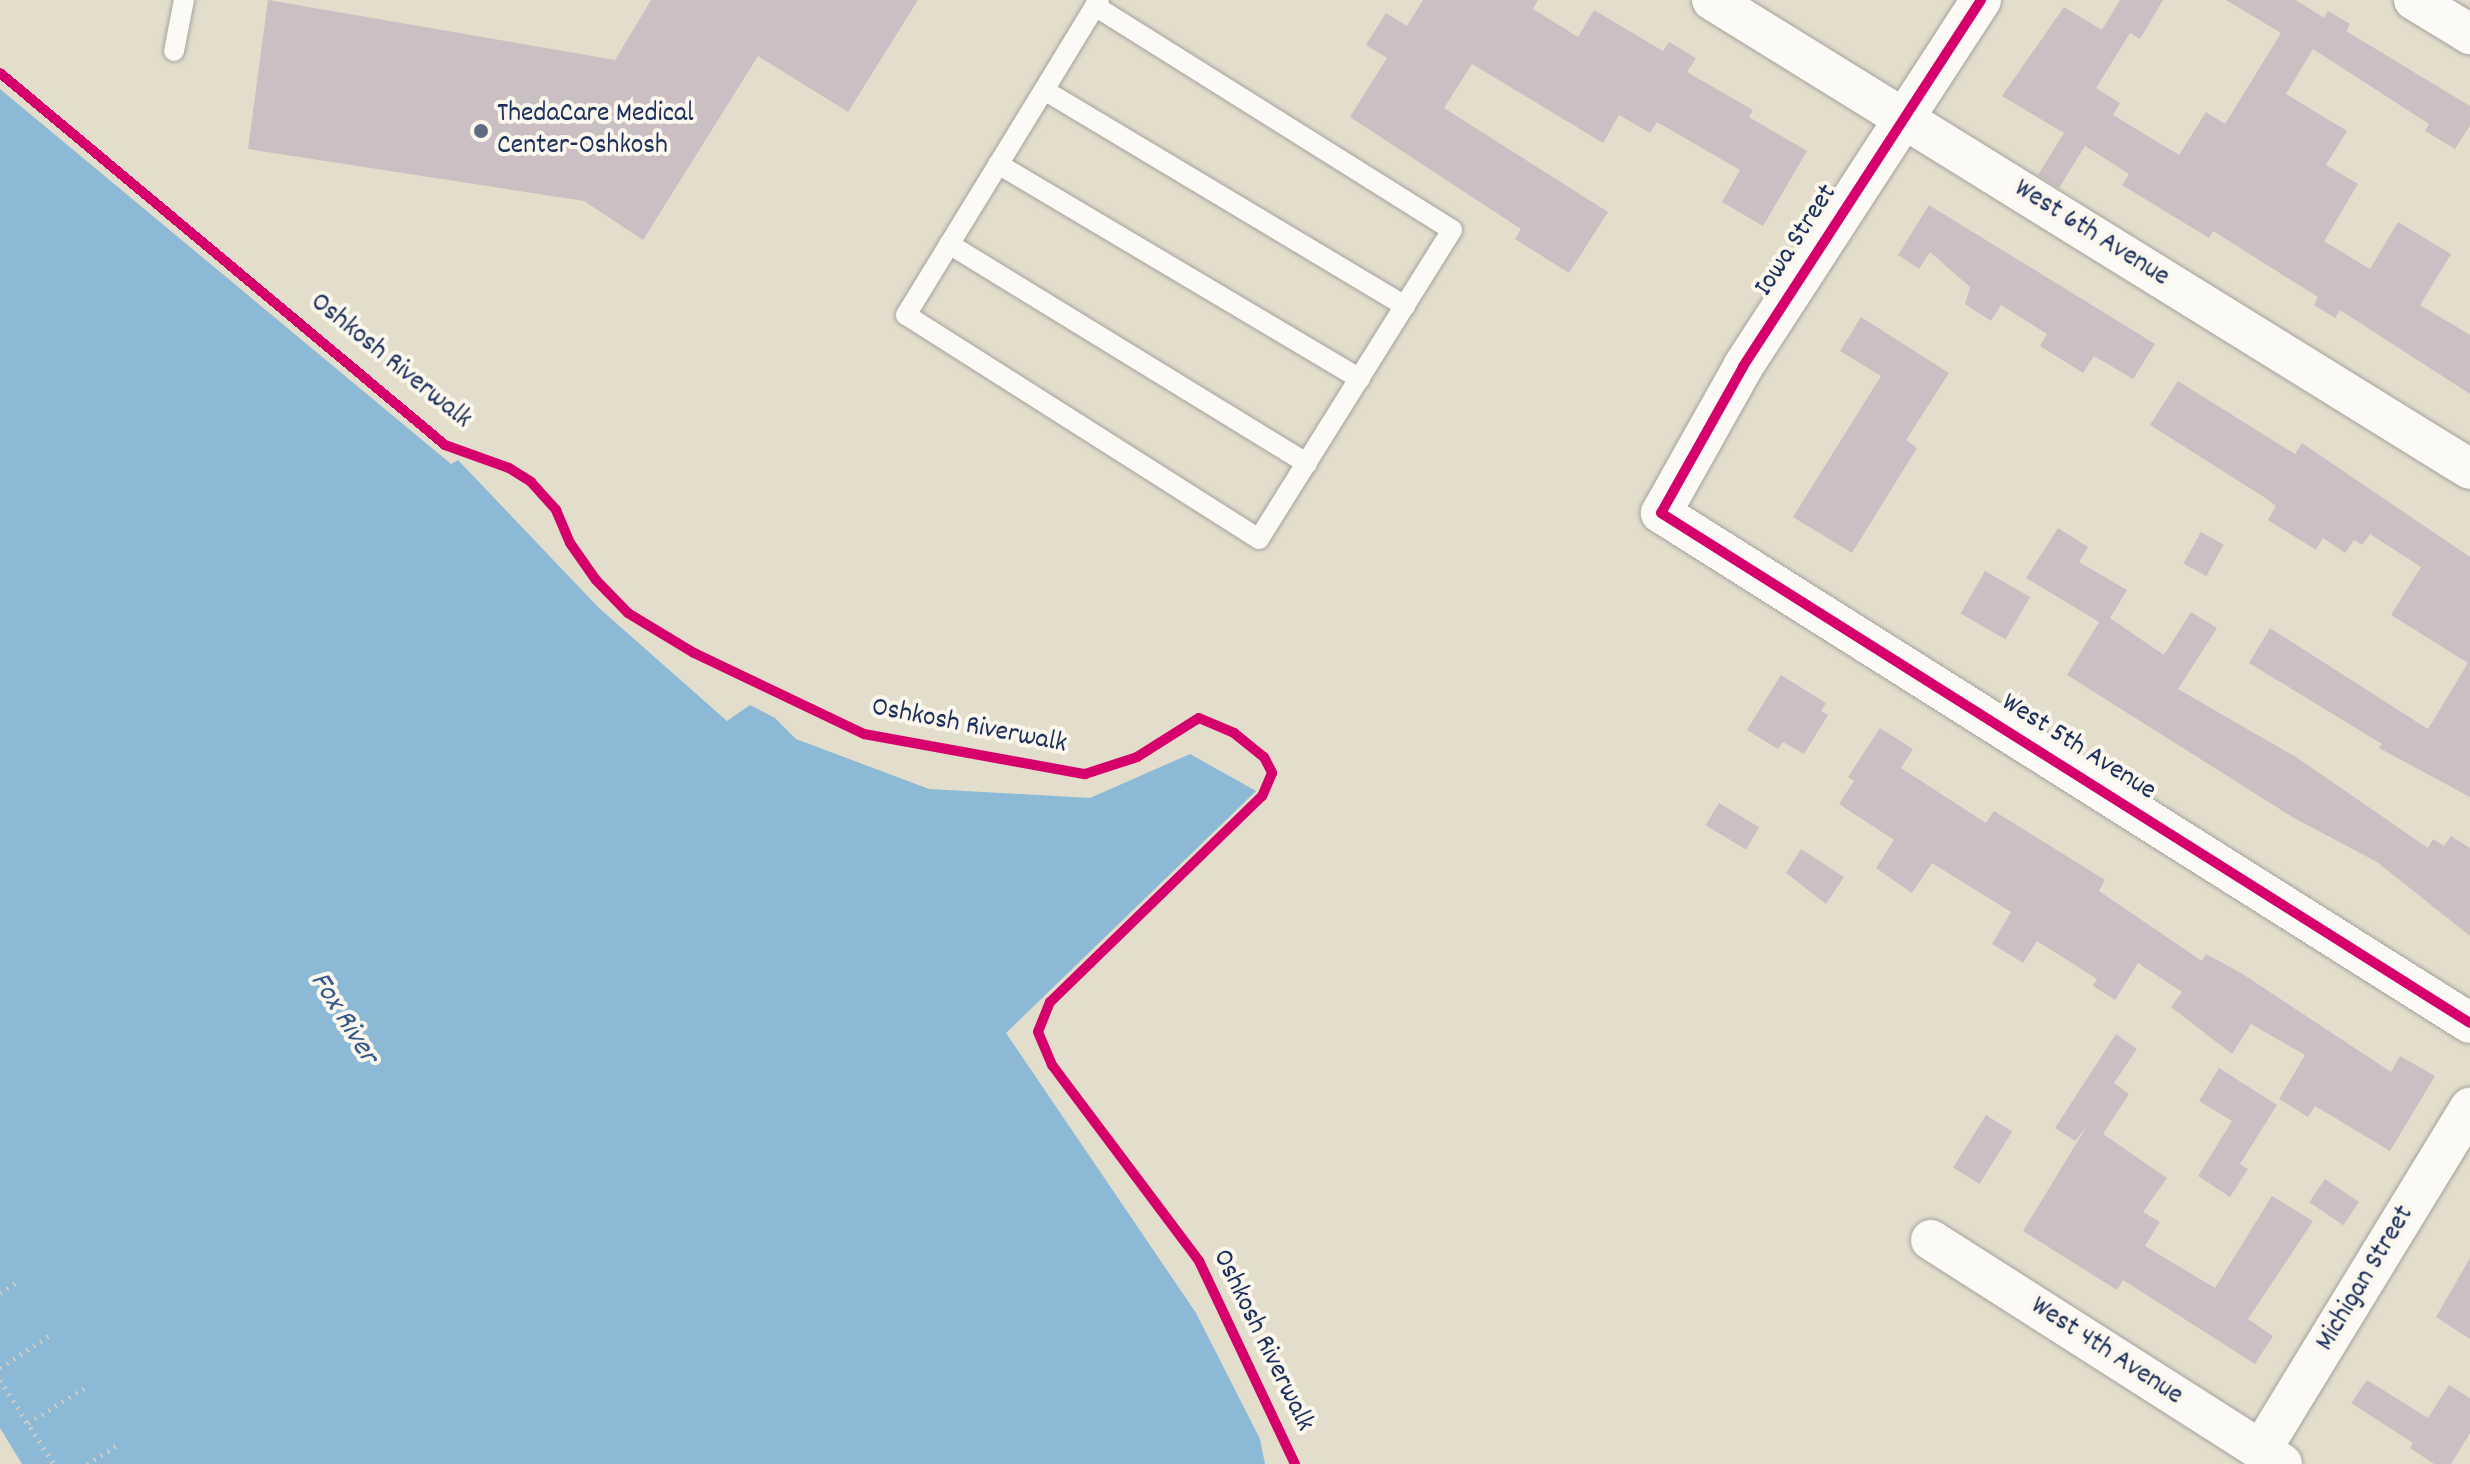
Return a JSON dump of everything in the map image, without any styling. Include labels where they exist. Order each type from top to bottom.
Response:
[{"type":"street","name":"West 6th Avenue","points":[[1712,0],[2470,469]]},
{"type":"street","name":"Iowa Street","points":[[1661,513],[1743,367],[1981,0]]},
{"type":"street","points":[[2414,0],[2470,34]]},
{"type":"street","name":"West 5th Avenue","points":[[1661,513],[2470,1023]]},
{"type":"street","name":"Michigan Street","points":[[2269,1459],[2470,1108]]},
{"type":"street","name":"West 4th Avenue","points":[[1931,1240],[2269,1459]]},
{"type":"lane","points":[[174,51],[184,0]]},
{"type":"lane","points":[[1097,3],[1452,230],[1259,539],[906,315],[1097,3]]},
{"type":"lane","points":[[1044,90],[1405,306]]},
{"type":"lane","points":[[998,164],[1360,379]]},
{"type":"lane","points":[[949,244],[1307,463]]},
{"type":"path","points":[[0,1293],[17,1282]]},
{"type":"path","points":[[0,1368],[50,1335]]},
{"type":"path","points":[[0,1380],[54,1464]]},
{"type":"path","points":[[28,1423],[84,1388]]},
{"type":"path","points":[[87,1464],[119,1444]]},
{"type":"water","name":"Fox River","points":[[0,89],[451,464],[458,460],[599,608],[727,721],[750,705],[775,718],[796,739],[929,789],[1090,798],[1190,754],[1256,791],[1006,1033],[1196,1313],[1260,1439],[1265,1464],[22,1464],[0,1428]]},
{"type":"building","name":"ThedaCare Medical Center-Oshkosh","points":[[268,0],[615,60],[651,0],[918,0],[848,112],[758,56],[643,240],[584,201],[248,149]]},
{"type":"building","points":[[1423,0],[1538,0],[1533,9],[1578,37],[1594,10],[1663,51],[1669,42],[1696,58],[1687,72],[1753,110],[1749,117],[1807,151],[1763,226],[1722,202],[1740,170],[1657,122],[1650,133],[1619,115],[1603,143],[1472,64],[1444,108],[1608,212],[1569,273],[1515,239],[1521,229],[1350,117],[1387,58],[1366,45],[1386,13],[1407,26]]},
{"type":"building","points":[[2120,0],[2163,0],[2140,39],[2130,33],[2096,88],[2120,103],[2113,115],[2179,155],[2206,112],[2225,124],[2281,33],[2226,0],[2296,0],[2324,18],[2328,11],[2350,24],[2346,31],[2470,106],[2470,125],[2455,149],[2425,131],[2429,124],[2313,49],[2286,94],[2347,131],[2326,165],[2358,184],[2324,241],[2370,269],[2398,222],[2451,254],[2420,305],[2470,335],[2470,394],[2340,310],[2335,318],[2314,305],[2318,297],[2213,231],[2209,238],[2122,185],[2129,174],[2085,146],[2059,188],[2038,175],[2064,133],[2002,96],[2064,7],[2102,30]]},
{"type":"building","points":[[1929,205],[2155,344],[2133,379],[2094,356],[2083,373],[2040,346],[2047,334],[2001,305],[1991,321],[1965,304],[1970,287],[1930,252],[1919,269],[1898,255]]},
{"type":"building","points":[[1861,317],[1949,373],[1906,440],[1917,448],[1852,553],[1793,517],[1881,376],[1840,351]]},
{"type":"building","points":[[2178,381],[2295,454],[2302,443],[2470,557],[2470,797],[2379,748],[2382,744],[2249,663],[2270,628],[2428,729],[2468,663],[2391,615],[2421,567],[2370,534],[2362,545],[2354,540],[2345,553],[2323,538],[2316,550],[2268,520],[2276,506],[2267,499],[2150,425]]},
{"type":"building","points":[[2058,528],[2088,547],[2079,562],[2127,590],[2110,618],[2164,655],[2191,612],[2217,628],[2178,689],[2296,757],[2428,848],[2433,839],[2444,846],[2451,836],[2470,848],[2470,936],[2377,862],[2294,818],[2067,675],[2099,622],[2026,578]]},
{"type":"building","points":[[2201,532],[2224,545],[2206,576],[2184,563]]},
{"type":"building","points":[[1985,571],[2030,597],[2006,639],[1960,613]]},
{"type":"building","points":[[1781,675],[1826,703],[1821,711],[1828,715],[1804,754],[1783,742],[1778,749],[1747,730]]},
{"type":"building","points":[[1880,728],[1913,749],[1901,768],[1986,823],[1994,811],[2105,880],[2099,891],[2202,961],[2206,954],[2241,973],[2391,1072],[2400,1056],[2435,1076],[2390,1151],[2315,1106],[2308,1117],[2279,1099],[2305,1055],[2251,1024],[2232,1054],[2171,1007],[2182,992],[2138,963],[2115,1000],[2093,986],[2097,979],[2037,941],[2023,963],[1992,944],[2011,912],[1932,863],[1912,893],[1876,868],[1894,840],[1839,804],[1854,781],[1848,777]]},
{"type":"building","points":[[1719,803],[1759,827],[1746,849],[1706,825]]},
{"type":"building","points":[[1801,849],[1844,877],[1826,904],[1786,873]]},
{"type":"building","points":[[2116,1034],[2137,1049],[2114,1083],[2129,1094],[2103,1134],[2167,1178],[2143,1212],[2160,1222],[2145,1246],[2215,1288],[2272,1196],[2313,1221],[2248,1319],[2273,1336],[2255,1364],[2123,1280],[2117,1290],[2023,1231],[2087,1126],[2075,1141],[2055,1128]]},
{"type":"building","points":[[2219,1068],[2277,1105],[2240,1164],[2248,1169],[2230,1197],[2198,1176],[2232,1121],[2199,1101]]},
{"type":"building","points":[[1986,1115],[2012,1131],[1979,1184],[1953,1168]]},
{"type":"building","points":[[2325,1179],[2359,1202],[2343,1225],[2309,1202]]},
{"type":"building","points":[[2470,1258],[2470,1339],[2436,1317]]},
{"type":"building","points":[[2367,1380],[2428,1418],[2449,1385],[2470,1398],[2470,1433],[2451,1464],[2434,1464],[2410,1448],[2413,1443],[2351,1403]]},
{"type":"cycle path","points":[[1981,0],[1743,367],[1661,513],[2470,1023]]},
{"type":"cycle path","name":"Oshkosh Riverwalk","points":[[0,73],[445,445],[509,468],[531,482],[556,510],[570,543],[596,580],[628,613],[694,653],[864,734],[1085,774],[1137,757],[1199,718],[1234,733],[1264,757],[1272,773],[1262,796],[1050,1002],[1038,1032],[1052,1065],[1199,1261],[1295,1464]]},
{"type":"place","name":"ThedaCare Medical Center-Oshkosh","points":[[481,131]]}]
